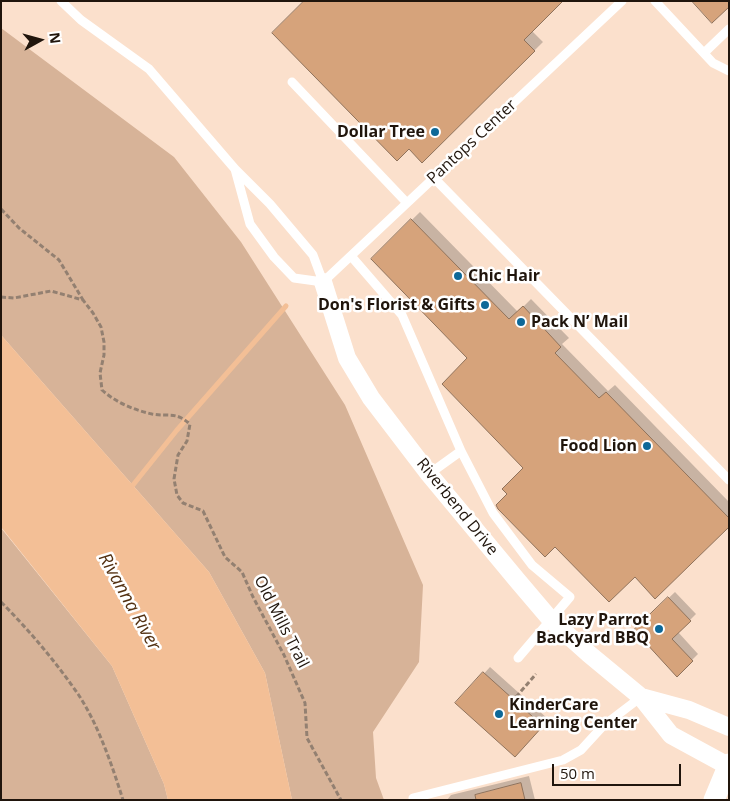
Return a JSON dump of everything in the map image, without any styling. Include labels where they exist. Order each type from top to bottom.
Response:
[{"type":"street","name":"Riverbend Drive","points":[[323,282],[347,358],[371,398],[429,474],[516,580],[552,620],[589,654],[641,697],[671,734],[728,766]]},
{"type":"street","name":"Riverbend Drive","points":[[641,697],[689,710],[729,727]]},
{"type":"street","points":[[714,800],[728,766]]},
{"type":"lane","points":[[60,1],[81,20],[149,69],[235,169],[270,204],[313,255],[323,282],[294,278],[274,257],[250,224],[235,169]]},
{"type":"lane","name":"Pantops Center","points":[[323,282],[622,1]]},
{"type":"lane","points":[[655,1],[713,63],[729,71]]},
{"type":"lane","points":[[704,53],[729,29]]},
{"type":"lane","points":[[292,82],[407,203]]},
{"type":"lane","points":[[434,178],[729,480]]},
{"type":"lane","points":[[351,256],[402,315],[461,451],[493,513],[532,565],[570,597],[518,658]]},
{"type":"lane","points":[[429,474],[461,451]]},
{"type":"lane","points":[[413,798],[563,760],[581,750],[603,726],[641,697]]},
{"type":"path","name":"Old Mills Trail","points":[[1,208],[19,228],[59,260],[101,327],[104,342],[104,355],[100,373],[102,390],[112,399],[153,414],[181,416],[190,424],[187,441],[178,455],[174,479],[177,495],[183,503],[203,511],[225,557],[242,572],[299,686],[305,703],[307,738],[341,800]]},
{"type":"path","points":[[1,297],[14,298],[51,291],[83,300]]},
{"type":"path","points":[[1,602],[45,650],[78,695],[115,772],[123,800]]},
{"type":"path","points":[[516,697],[536,674]]},
{"type":"shaded area","points":[[1,28],[174,157],[241,242],[345,405],[423,585],[419,662],[373,732],[376,778],[384,800],[292,800],[265,673],[209,572],[1,335]]},
{"type":"shaded area","points":[[1,528],[112,666],[164,784],[168,800],[1,800]]},
{"type":"water","name":"Rivanna River","points":[[1,335],[209,572],[265,673],[292,800],[168,800],[164,784],[112,666],[1,527]]},
{"type":"building","points":[[304,1],[563,1],[524,40],[535,51],[422,163],[409,149],[397,161],[272,33]]},
{"type":"building","points":[[692,1],[729,1],[729,7],[712,23]]},
{"type":"building","points":[[411,219],[509,319],[523,306],[561,347],[555,353],[599,398],[606,392],[729,518],[729,527],[655,599],[635,577],[609,602],[555,547],[545,557],[498,509],[496,505],[507,494],[502,489],[523,468],[442,384],[467,358],[371,259]]},
{"type":"building","points":[[668,597],[691,621],[672,639],[693,661],[677,677],[634,630]]},
{"type":"building","name":"KinderCare Learning Center","points":[[483,672],[543,726],[515,757],[455,703]]},
{"type":"building","points":[[521,783],[525,800],[476,800],[475,795]]},
{"type":"waterway","points":[[133,485],[177,430],[286,306]]},
{"type":"place","name":"Dollar Tree","points":[[435,132]]},
{"type":"place","name":"Chic Hair","points":[[458,276]]},
{"type":"place","name":"Don's Florist & Gifts","points":[[485,305]]},
{"type":"place","name":"Pack N’ Mail","points":[[521,322]]},
{"type":"place","name":"Food Lion","points":[[647,446]]},
{"type":"place","name":"Lazy Parrot Backyard BBQ","points":[[659,629]]},
{"type":"place","name":"KinderCare Learning Center","points":[[499,714]]}]
